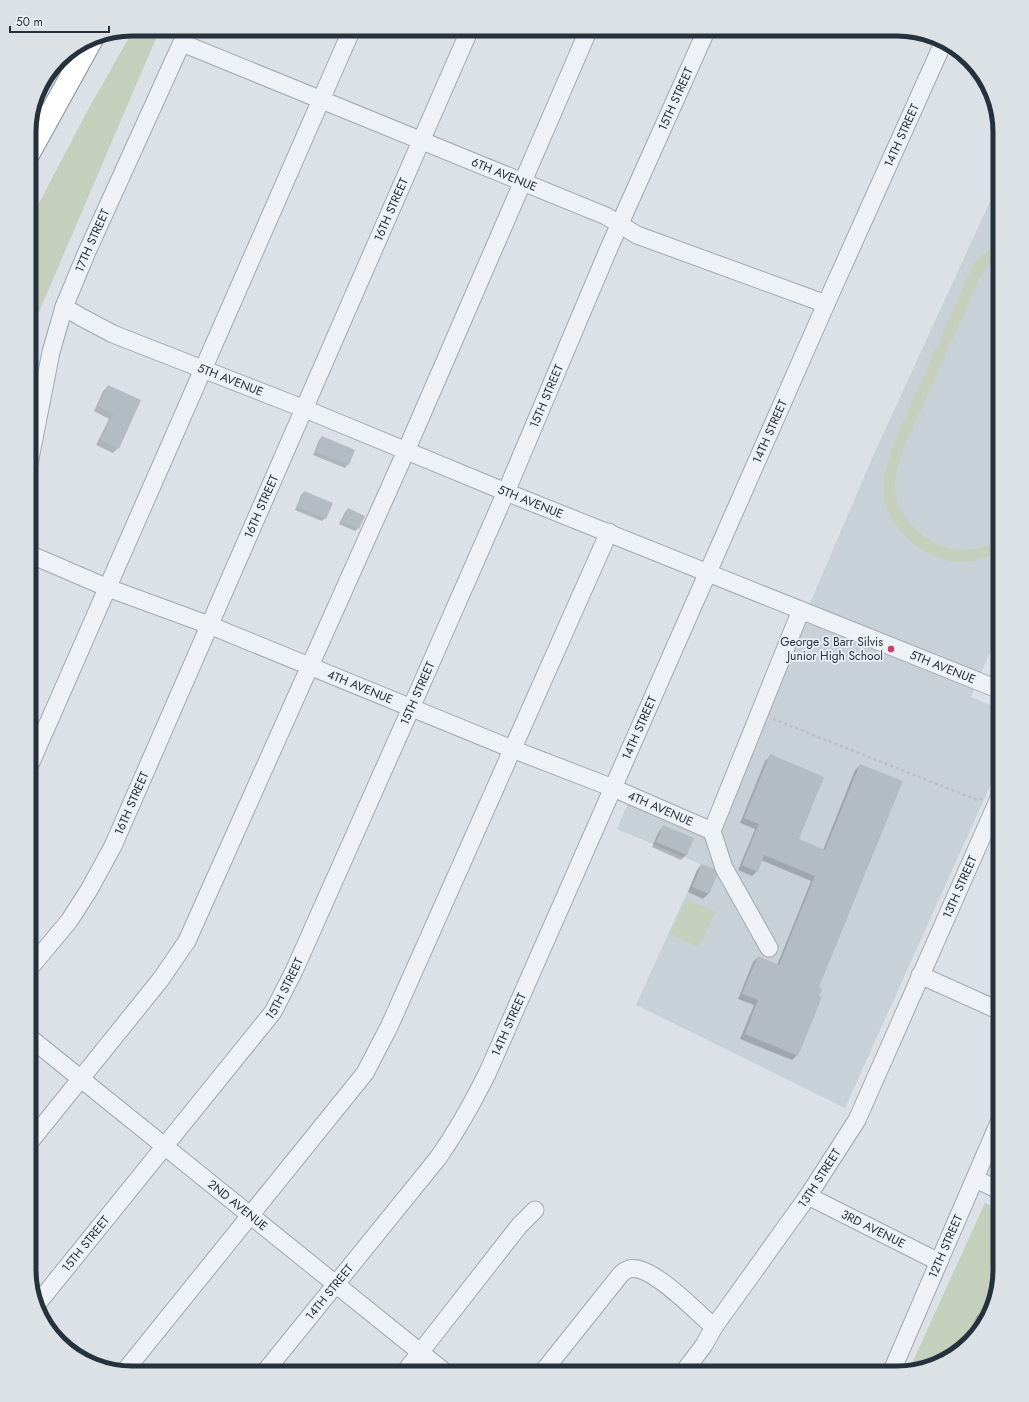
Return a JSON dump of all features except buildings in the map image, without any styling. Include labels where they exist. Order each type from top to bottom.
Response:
[{"type":"highway","points":[[36,140],[87,47]]},
{"type":"street","name":"6TH AVENUE","points":[[185,36],[321,99],[421,142],[606,216],[637,235],[826,304]]},
{"type":"street","name":"17TH STREET","points":[[36,428],[51,352],[64,307],[86,254],[185,36]]},
{"type":"street","points":[[36,751],[349,36]]},
{"type":"street","name":"16TH STREET","points":[[36,961],[69,921],[89,890],[113,846],[467,36]]},
{"type":"street","points":[[36,1134],[161,979],[187,941],[406,451],[586,36]]},
{"type":"street","name":"15TH STREET","points":[[41,1300],[273,1012],[294,971],[411,708],[506,492],[606,255],[704,36]]},
{"type":"street","name":"14TH STREET","points":[[270,1366],[438,1158],[471,1107],[487,1074],[826,304],[941,47]]},
{"type":"street","name":"5TH AVENUE","points":[[64,307],[81,318],[113,334],[305,409],[506,492],[993,687]]},
{"type":"street","points":[[129,1366],[365,1073],[393,1019],[608,532]]},
{"type":"street","name":"4TH AVENUE","points":[[36,557],[108,588],[209,626],[612,788],[712,830]]},
{"type":"street","points":[[769,948],[724,868],[712,830],[801,610]]},
{"type":"street","name":"13TH STREET","points":[[688,1366],[714,1327],[808,1196],[857,1120],[920,976],[993,798]]},
{"type":"street","points":[[920,976],[993,1008]]},
{"type":"street","name":"2ND AVENUE","points":[[36,1043],[80,1080],[165,1146],[438,1366]]},
{"type":"street","name":"12TH STREET","points":[[894,1366],[993,1137]]},
{"type":"street","points":[[976,1179],[993,1187]]},
{"type":"street","name":"3RD AVENUE","points":[[808,1196],[939,1262]]},
{"type":"street","points":[[410,1366],[519,1226],[536,1210]]},
{"type":"street","points":[[548,1366],[621,1274],[629,1269],[638,1269],[668,1285],[714,1327]]},
{"type":"path","points":[[759,713],[977,800],[993,796]]},
{"type":"shaded area","name":"George S Barr Silvis Junior High School","points":[[993,195],[993,645],[971,697],[993,706],[993,780],[845,1108],[636,1005],[700,864],[617,829],[629,801],[715,837],[799,629],[873,456]]},
{"type":"green space","points":[[130,36],[157,36],[36,319],[36,209],[89,108]]},
{"type":"green space","points":[[993,246],[993,261],[988,265],[980,278],[904,447],[895,480],[897,501],[899,506],[908,520],[927,538],[950,548],[963,550],[975,549],[993,542],[993,554],[971,561],[961,562],[938,557],[907,539],[893,520],[884,500],[884,478],[893,445],[974,263]]},
{"type":"green space","points":[[686,899],[716,912],[698,947],[670,934]]},
{"type":"green space","points":[[985,1203],[993,1207],[993,1270],[990,1295],[986,1307],[973,1329],[956,1346],[934,1359],[911,1365]]},
{"type":"place","name":"George S Barr Silvis Junior High School","points":[[891,649]]}]
